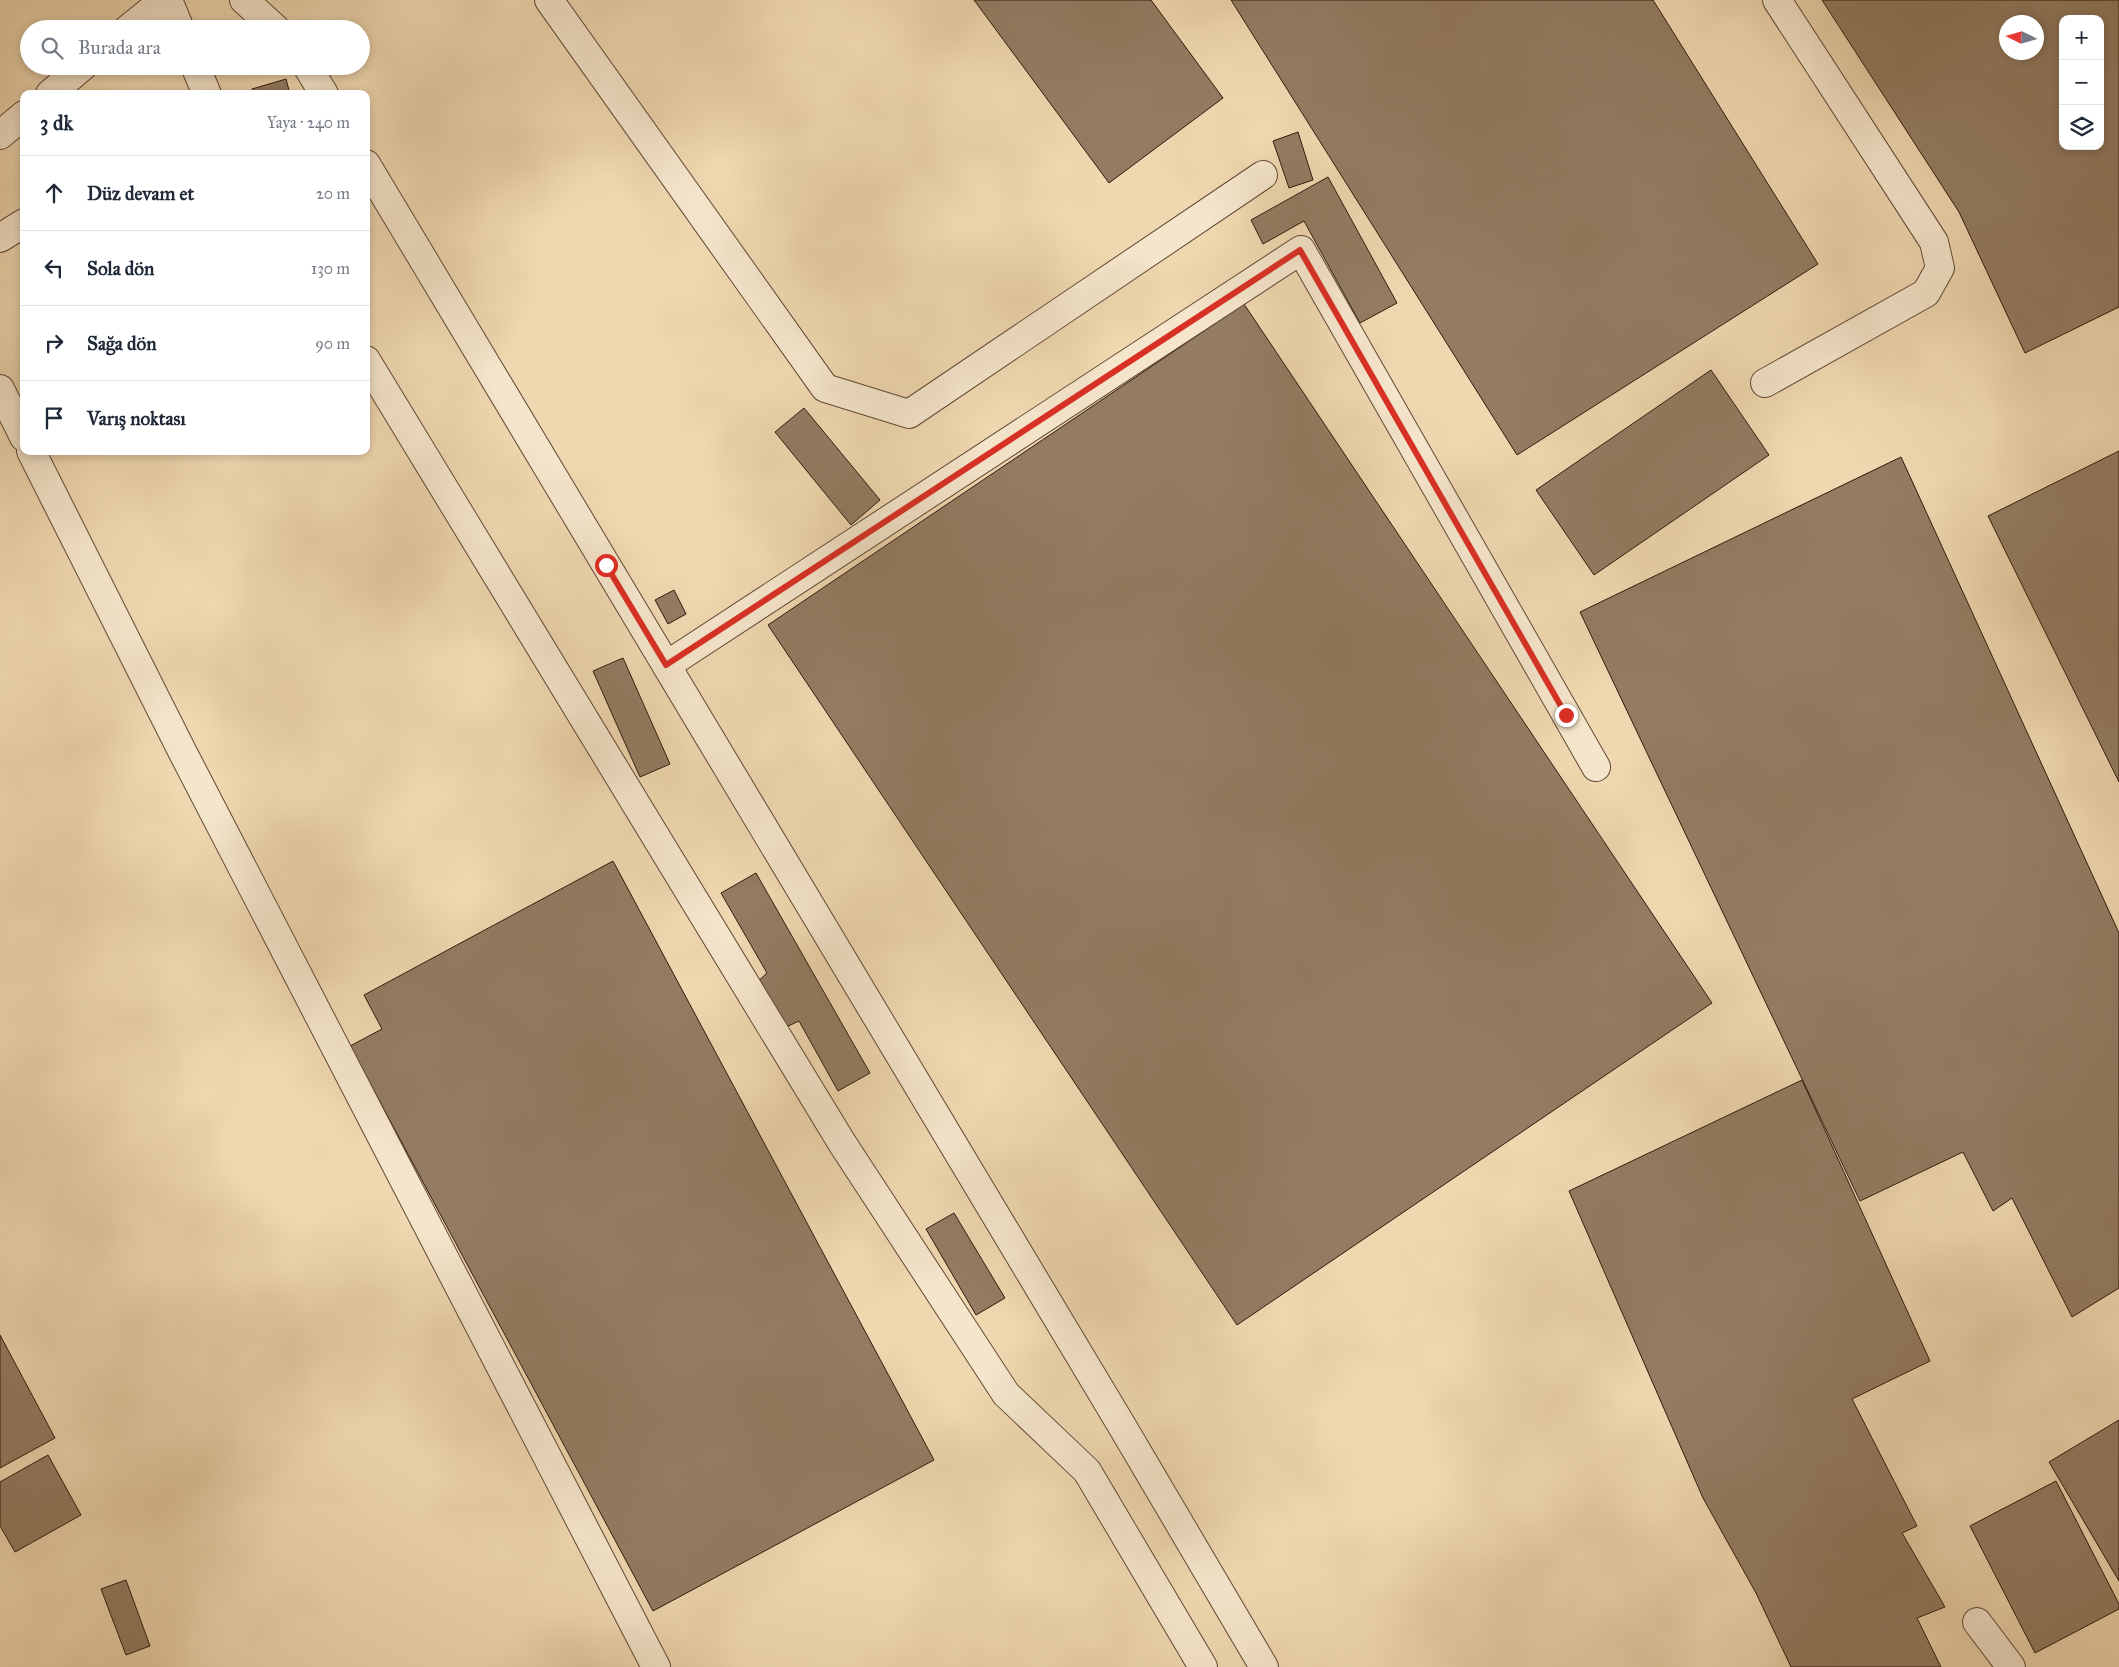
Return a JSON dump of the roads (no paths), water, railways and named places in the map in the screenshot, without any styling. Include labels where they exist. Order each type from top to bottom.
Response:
[{"type":"street","points":[[139,20],[164,0]]},
{"type":"street","points":[[168,0],[176,20]]},
{"type":"street","points":[[244,0],[266,20]]},
{"type":"street","points":[[550,0],[825,388],[909,414],[1263,175]]},
{"type":"street","points":[[1765,383],[1926,293],[1940,268],[1934,242],[1777,0]]},
{"type":"street","points":[[55,90],[72,75]]},
{"type":"street","points":[[199,75],[205,90]]},
{"type":"street","points":[[312,75],[322,90]]},
{"type":"street","points":[[0,135],[20,118]]},
{"type":"street","points":[[370,171],[1122,1426],[1264,1667]]},
{"type":"street","points":[[0,238],[20,226]]},
{"type":"street","points":[[666,665],[1300,250],[1596,767]]},
{"type":"street","points":[[370,367],[842,1142],[1006,1394],[1087,1470],[1204,1667]]},
{"type":"street","points":[[0,389],[20,428]]},
{"type":"street","points":[[33,455],[185,758],[656,1667]]},
{"type":"street","points":[[1977,1622],[2010,1667]]}]
